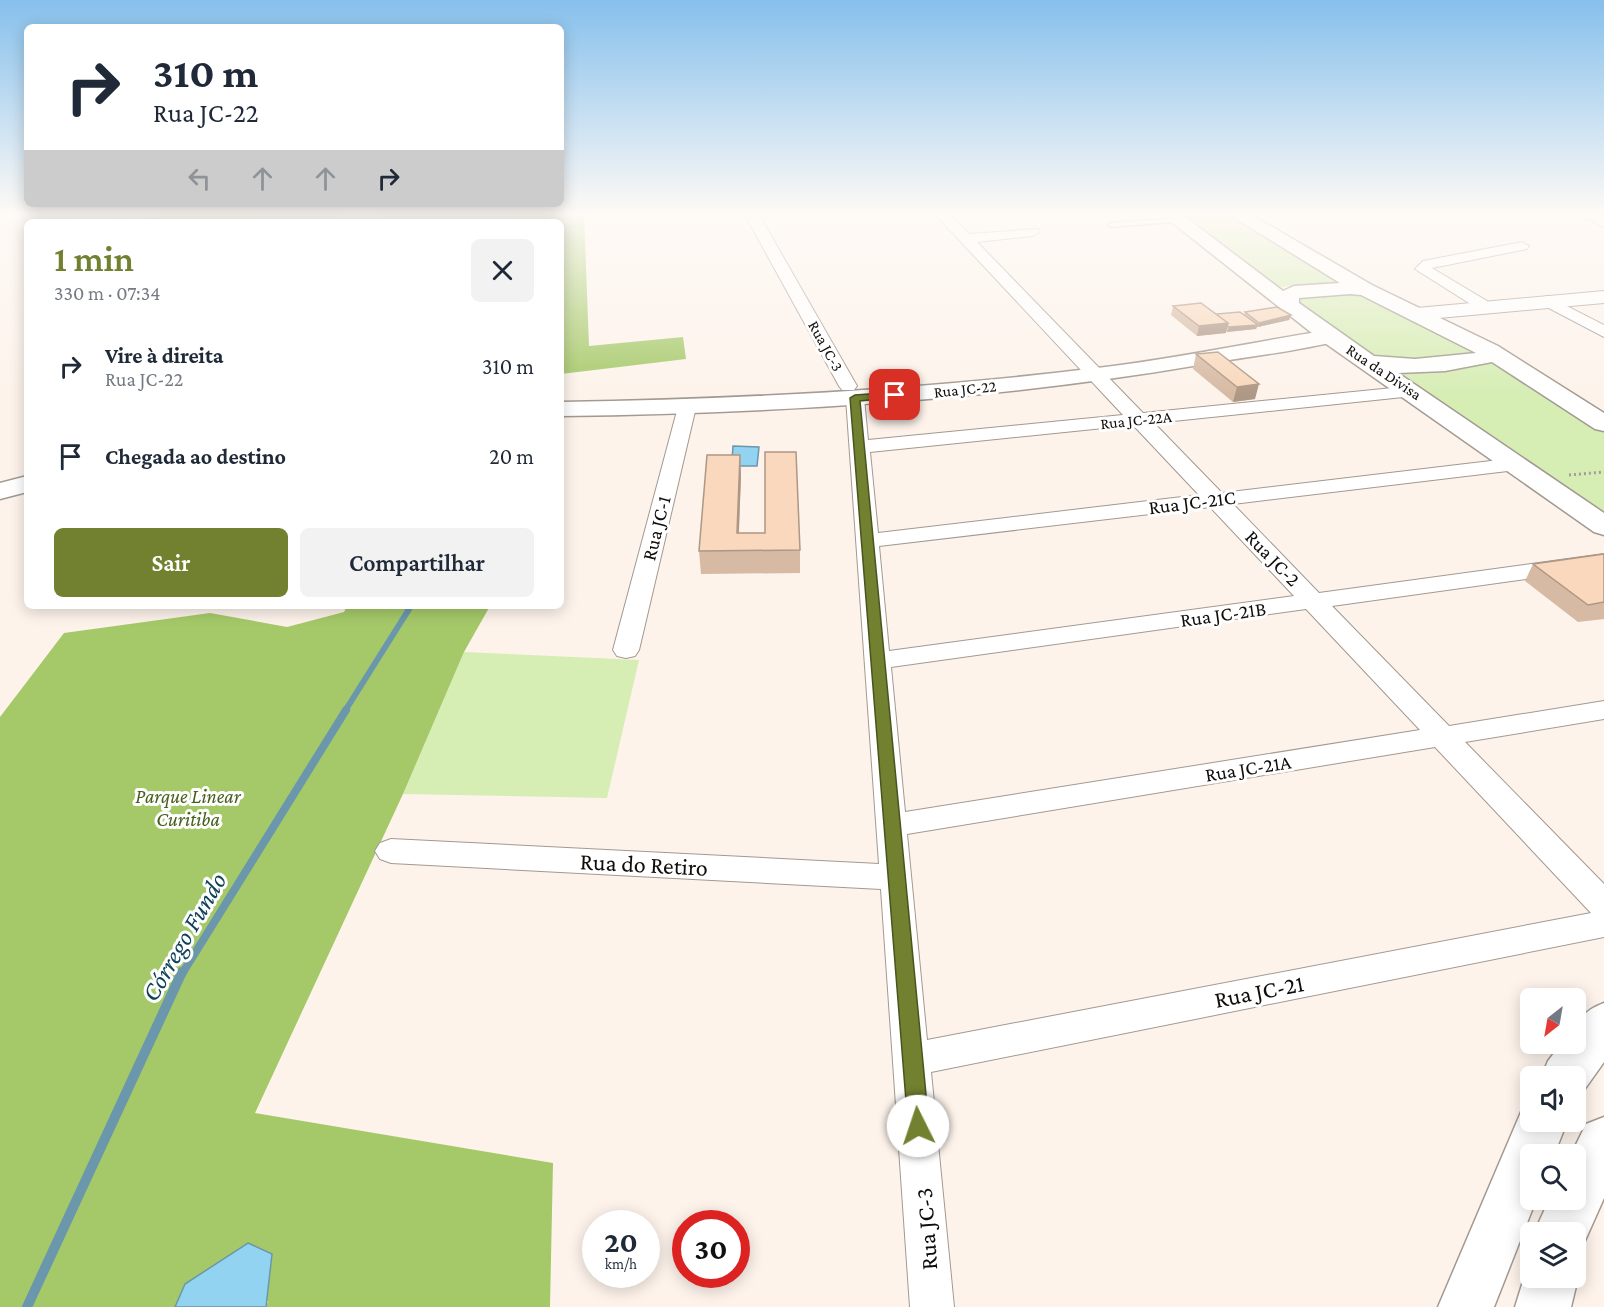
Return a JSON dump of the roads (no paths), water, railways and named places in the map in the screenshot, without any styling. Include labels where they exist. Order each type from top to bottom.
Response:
[{"type":"main road","name":"Rua da Divisa","points":[[1250,274],[1323,330],[1604,526]]},
{"type":"main road","points":[[1338,274],[1365,290],[1490,351],[1604,424]]},
{"type":"main road","points":[[1289,303],[1289,296],[1293,292],[1350,288],[1365,290]]},
{"type":"main road","name":"Rua JC-22","points":[[569,403],[687,407],[1092,369],[1323,330]]},
{"type":"main road","points":[[1371,362],[1394,367],[1436,365],[1487,357],[1490,351]]},
{"type":"main road","name":"Rua JC-22","points":[[569,403],[852,392]]},
{"type":"main road","points":[[0,478],[24,473]]},
{"type":"main road","points":[[0,491],[24,485]]},
{"type":"main road","points":[[1573,1066],[1604,1024]]},
{"type":"main road","points":[[1466,1307],[1538,1132]]},
{"type":"main road","points":[[1567,1222],[1604,1141]]},
{"type":"main road","points":[[1543,1307],[1548,1288]]},
{"type":"street","name":"Rua JC-3","points":[[785,274],[852,392],[860,447],[932,1307]]},
{"type":"street","name":"Rua JC-2","points":[[1000,274],[1604,905]]},
{"type":"street","points":[[1430,274],[1486,307]]},
{"type":"street","points":[[1417,314],[1604,297]]},
{"type":"street","points":[[1547,301],[1604,332]]},
{"type":"street","name":"Rua JC-22A","points":[[860,447],[1413,392]]},
{"type":"street","name":"Rua JC-1","points":[[626,650],[687,407]]},
{"type":"street","name":"Rua JC-21C","points":[[868,541],[1516,464]]},
{"type":"street","name":"Rua JC-21B","points":[[878,661],[1604,561]]},
{"type":"street","name":"Rua JC-21A","points":[[893,825],[1604,710]]},
{"type":"street","name":"Rua do Retiro","points":[[391,851],[897,877]]},
{"type":"street","name":"Rua JC-21","points":[[913,1059],[1604,924]]},
{"type":"water","points":[[733,446],[759,447],[757,466],[735,466],[732,460]]},
{"type":"water","points":[[248,1243],[272,1254],[266,1307],[175,1307],[185,1284]]},
{"type":"waterway","name":"Córrego Fundo","points":[[345,711],[409,609]]},
{"type":"waterway","name":"Córrego Fundo","points":[[182,974],[346,710]]},
{"type":"waterway","name":"Córrego Fundo","points":[[27,1307],[182,972]]},
{"type":"park label","name":"Parque Linear Curitiba","points":[[188,808]]}]
